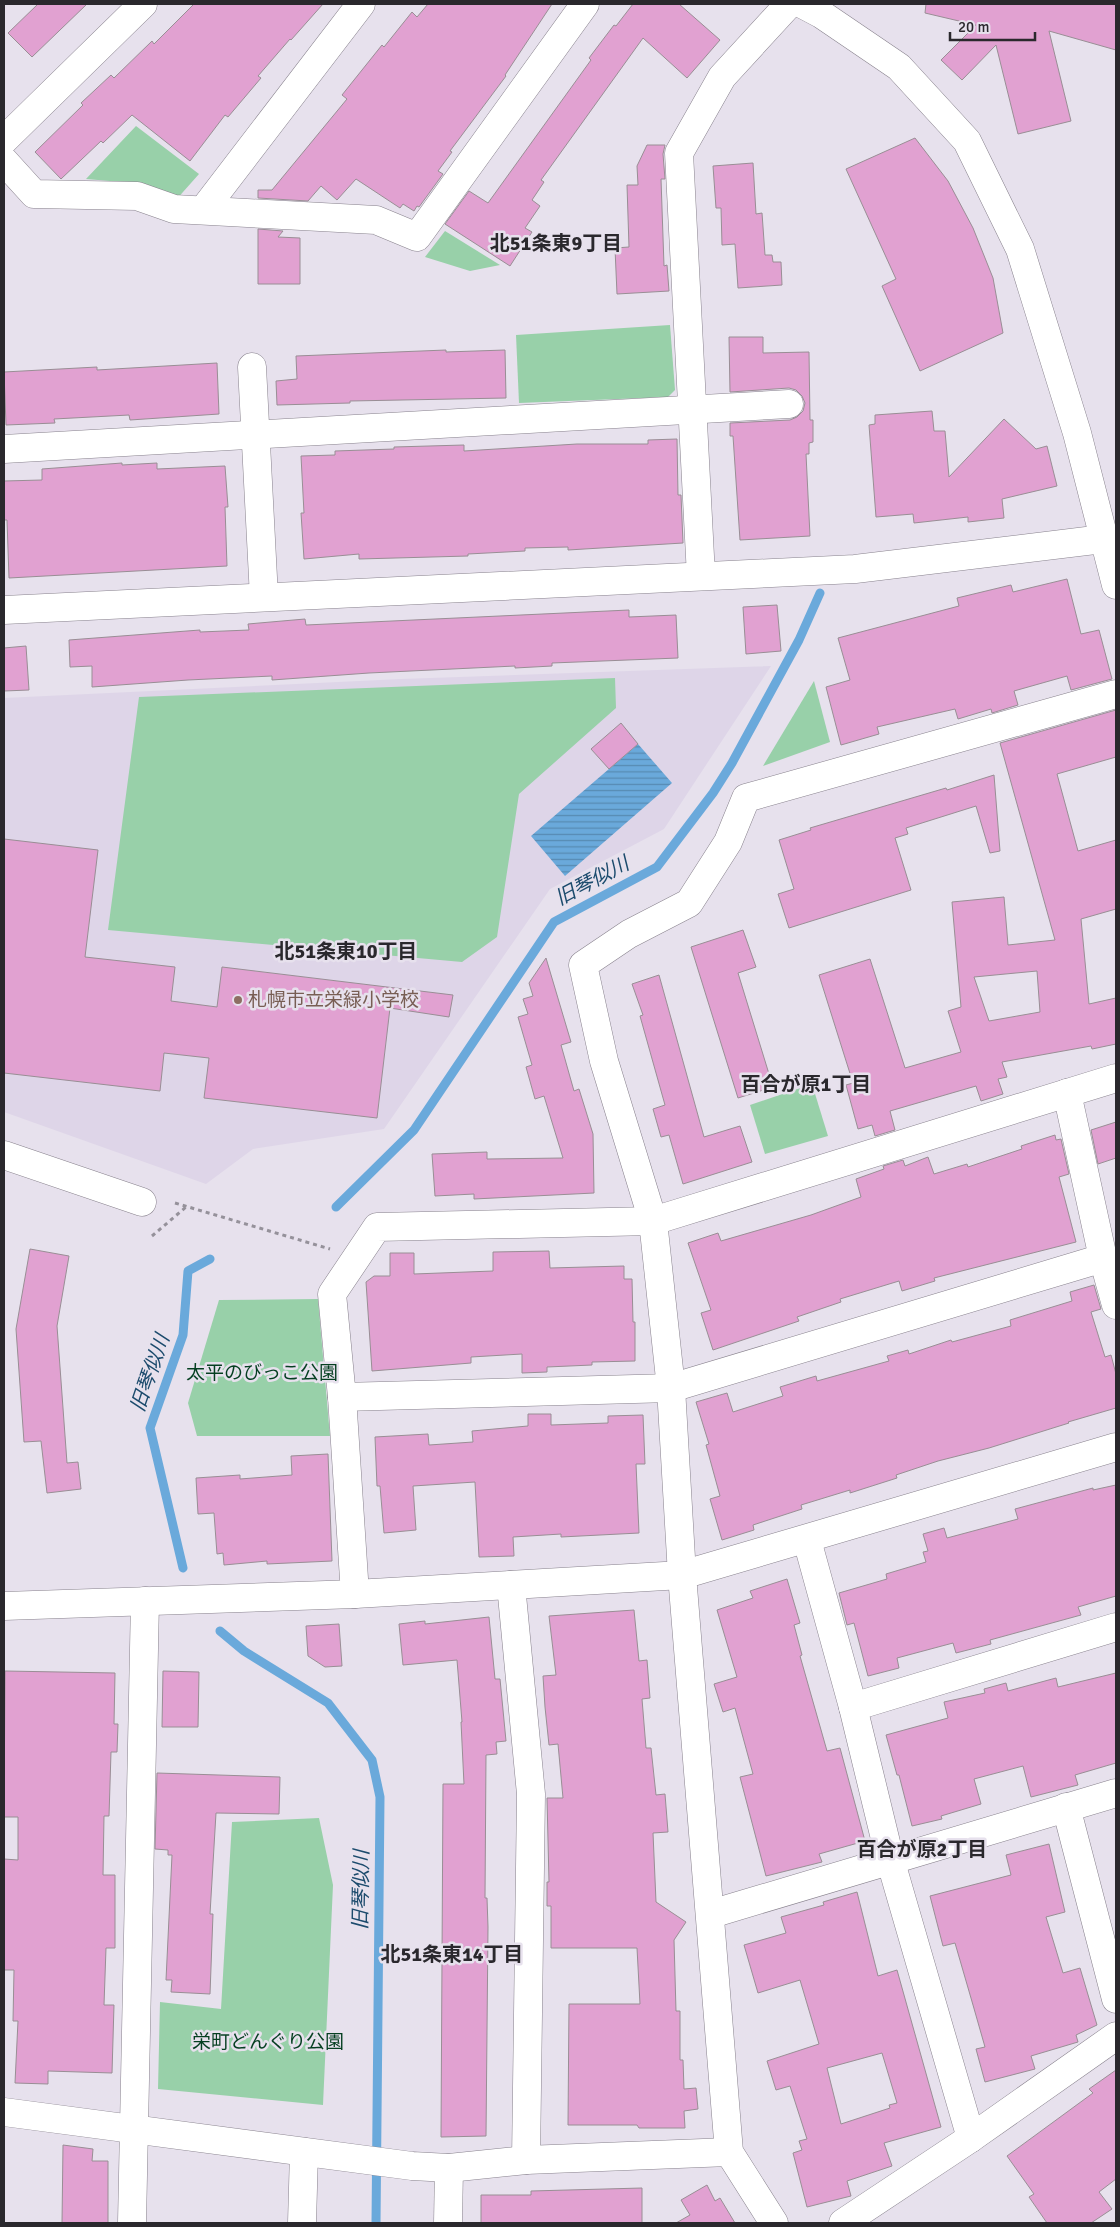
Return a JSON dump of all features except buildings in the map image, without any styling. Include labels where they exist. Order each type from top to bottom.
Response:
[{"type":"street","points":[[4,140],[144,4]]},
{"type":"street","points":[[204,209],[361,4]]},
{"type":"street","points":[[4,161],[34,194],[137,196],[174,209],[204,209],[376,220],[417,237],[585,4]]},
{"type":"street","points":[[701,576],[679,153],[722,77],[789,4]]},
{"type":"street","points":[[802,4],[821,14],[899,67],[967,141],[1020,249],[1077,433],[1103,539],[1115,573]]},
{"type":"street","points":[[252,367],[254,436],[264,597]]},
{"type":"street","points":[[4,449],[789,404]]},
{"type":"street","points":[[4,610],[855,568],[1103,539]]},
{"type":"street","points":[[774,2223],[729,2152],[682,1575],[671,1388],[654,1222],[604,1061],[583,965],[629,934],[689,903],[728,842],[746,798],[1116,694]]},
{"type":"street","points":[[355,1594],[342,1397],[332,1294],[356,1256],[377,1228],[654,1222],[1116,1078]]},
{"type":"street","points":[[1067,1093],[1103,1258],[1116,1305]]},
{"type":"street","points":[[4,1155],[142,1202]]},
{"type":"street","points":[[342,1397],[671,1388],[1103,1258]]},
{"type":"street","points":[[4,1606],[355,1594],[682,1575],[806,1540],[1116,1447]]},
{"type":"street","points":[[806,1540],[853,1706],[890,1859],[971,2138]]},
{"type":"street","points":[[511,1585],[531,1794],[526,2160]]},
{"type":"street","points":[[132,2223],[145,1601]]},
{"type":"street","points":[[853,1706],[1116,1627]]},
{"type":"street","points":[[711,1914],[1116,1793]]},
{"type":"street","points":[[1066,1807],[1116,1999]]},
{"type":"street","points":[[843,2223],[971,2138],[1116,2036]]},
{"type":"street","points":[[4,2112],[412,2166],[449,2168],[526,2160],[729,2152]]},
{"type":"street","points":[[302,2223],[304,2152]]},
{"type":"street","points":[[448,2223],[449,2168]]},
{"type":"path","points":[[175,1203],[356,1256]]},
{"type":"path","points":[[152,1236],[186,1206]]},
{"type":"shaded area","name":"札幌市立栄緑小学校","points":[[771,666],[664,829],[550,889],[384,1129],[253,1149],[206,1184],[4,1112],[4,698],[401,679]]},
{"type":"green space","points":[[136,126],[199,174],[175,201],[134,183],[86,179]]},
{"type":"green space","points":[[445,231],[500,265],[470,271],[425,257]]},
{"type":"green space","points":[[670,325],[675,390],[668,397],[519,403],[516,335]]},
{"type":"green space","points":[[615,678],[616,708],[519,794],[497,937],[462,962],[108,930],[139,697]]},
{"type":"green space","points":[[814,681],[830,742],[763,766]]},
{"type":"green space","points":[[812,1084],[828,1136],[765,1154],[750,1105]]},
{"type":"green space","name":"太平のびっこ公園","points":[[318,1299],[330,1436],[197,1436],[188,1403],[219,1300]]},
{"type":"green space","name":"栄町どんぐり公園","points":[[319,1818],[333,1885],[323,2105],[158,2089],[160,2002],[221,2009],[232,1822]]},
{"type":"water","points":[[638,744],[672,783],[565,876],[531,836]]},
{"type":"waterway","name":"旧琴似川","points":[[336,1207],[414,1130],[554,922],[657,867],[713,793],[732,763],[799,640],[820,593]]},
{"type":"waterway","name":"旧琴似川","points":[[183,1568],[150,1428],[183,1335],[188,1271],[210,1259]]},
{"type":"waterway","name":"旧琴似川","points":[[220,1631],[244,1651],[328,1703],[372,1760],[380,1797],[376,2223]]},
{"type":"place","name":"札幌市立栄緑小学校","points":[[238,1000]]},
{"type":"district","name":"北51条東9丁目","points":[[556,243]]},
{"type":"district","name":"北51条東10丁目","points":[[346,951]]},
{"type":"district","name":"百合が原1丁目","points":[[806,1084]]},
{"type":"district","name":"百合が原2丁目","points":[[922,1849]]},
{"type":"district","name":"北51条東14丁目","points":[[452,1954]]}]
